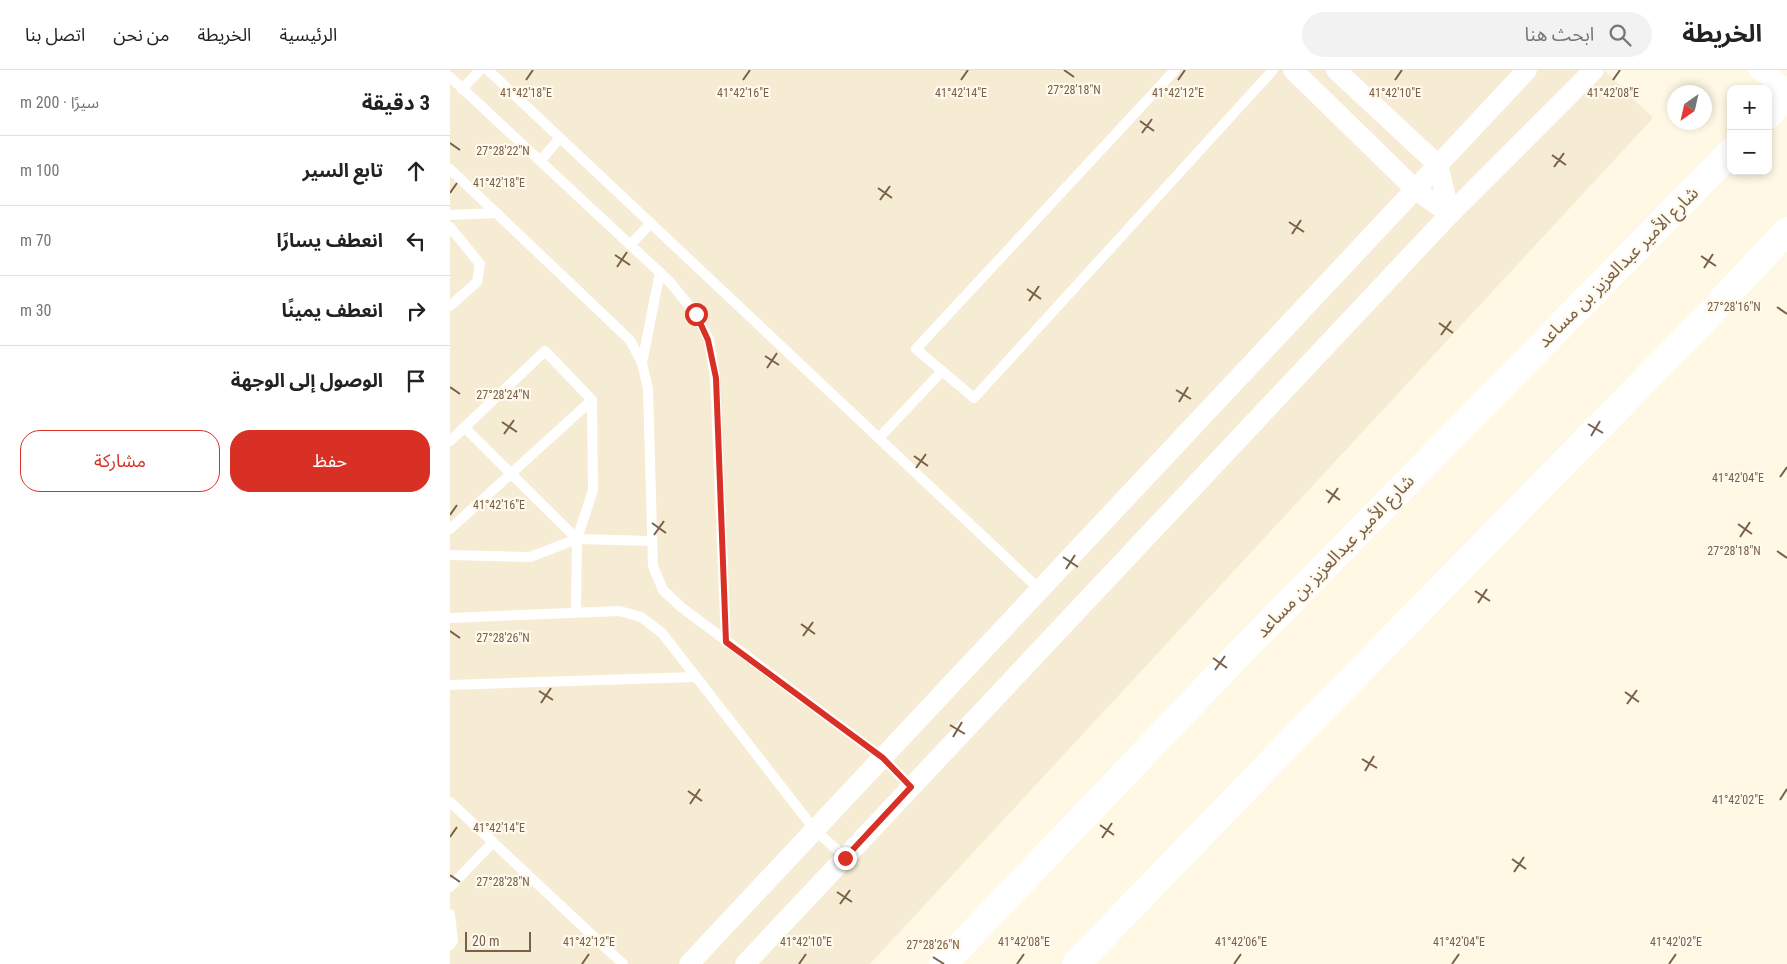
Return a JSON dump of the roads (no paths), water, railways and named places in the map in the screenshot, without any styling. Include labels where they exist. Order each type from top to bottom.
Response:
[{"type":"street","points":[[1292,70],[1416,190],[1450,214]]},
{"type":"street","points":[[1336,70],[1438,165],[1450,214]]},
{"type":"street","points":[[689,964],[1527,70]]},
{"type":"street","points":[[745,964],[1450,214],[1594,70]]},
{"type":"street","points":[[1759,70],[1787,88]]},
{"type":"street","points":[[1772,111],[1787,96]]},
{"type":"street","name":"شارع الأمير عبدالعزيز بن مساعد","points":[[943,964],[1235,658],[1727,156]]},
{"type":"street","points":[[1076,964],[1318,713],[1700,324],[1787,231]]},
{"type":"lane","points":[[462,88],[480,70]]},
{"type":"lane","points":[[488,70],[1039,589]]},
{"type":"lane","points":[[1175,70],[916,349],[974,398],[1273,70]]},
{"type":"lane","points":[[450,77],[660,272],[696,314],[708,340],[716,378],[726,642]]},
{"type":"lane","points":[[540,161],[560,138]]},
{"type":"lane","points":[[450,169],[630,340],[642,363],[648,389],[653,566],[663,590],[681,608],[883,758],[911,787]]},
{"type":"lane","points":[[450,216],[497,213]]},
{"type":"lane","points":[[630,245],[651,223]]},
{"type":"lane","points":[[450,228],[480,264],[477,282],[450,306]]},
{"type":"lane","points":[[642,363],[660,272]]},
{"type":"lane","points":[[450,441],[545,351],[592,400],[593,490],[577,539],[576,613]]},
{"type":"lane","points":[[879,438],[942,371]]},
{"type":"lane","points":[[450,528],[592,400]]},
{"type":"lane","points":[[465,428],[577,539]]},
{"type":"lane","points":[[450,555],[530,557],[577,539],[652,541]]},
{"type":"lane","points":[[450,618],[620,611],[641,617],[662,633],[815,830],[845,858]]},
{"type":"lane","points":[[450,685],[696,677]]},
{"type":"lane","points":[[450,802],[623,964]]},
{"type":"lane","points":[[450,887],[492,842]]},
{"type":"lane","points":[[450,914],[453,941],[450,945]]}]
